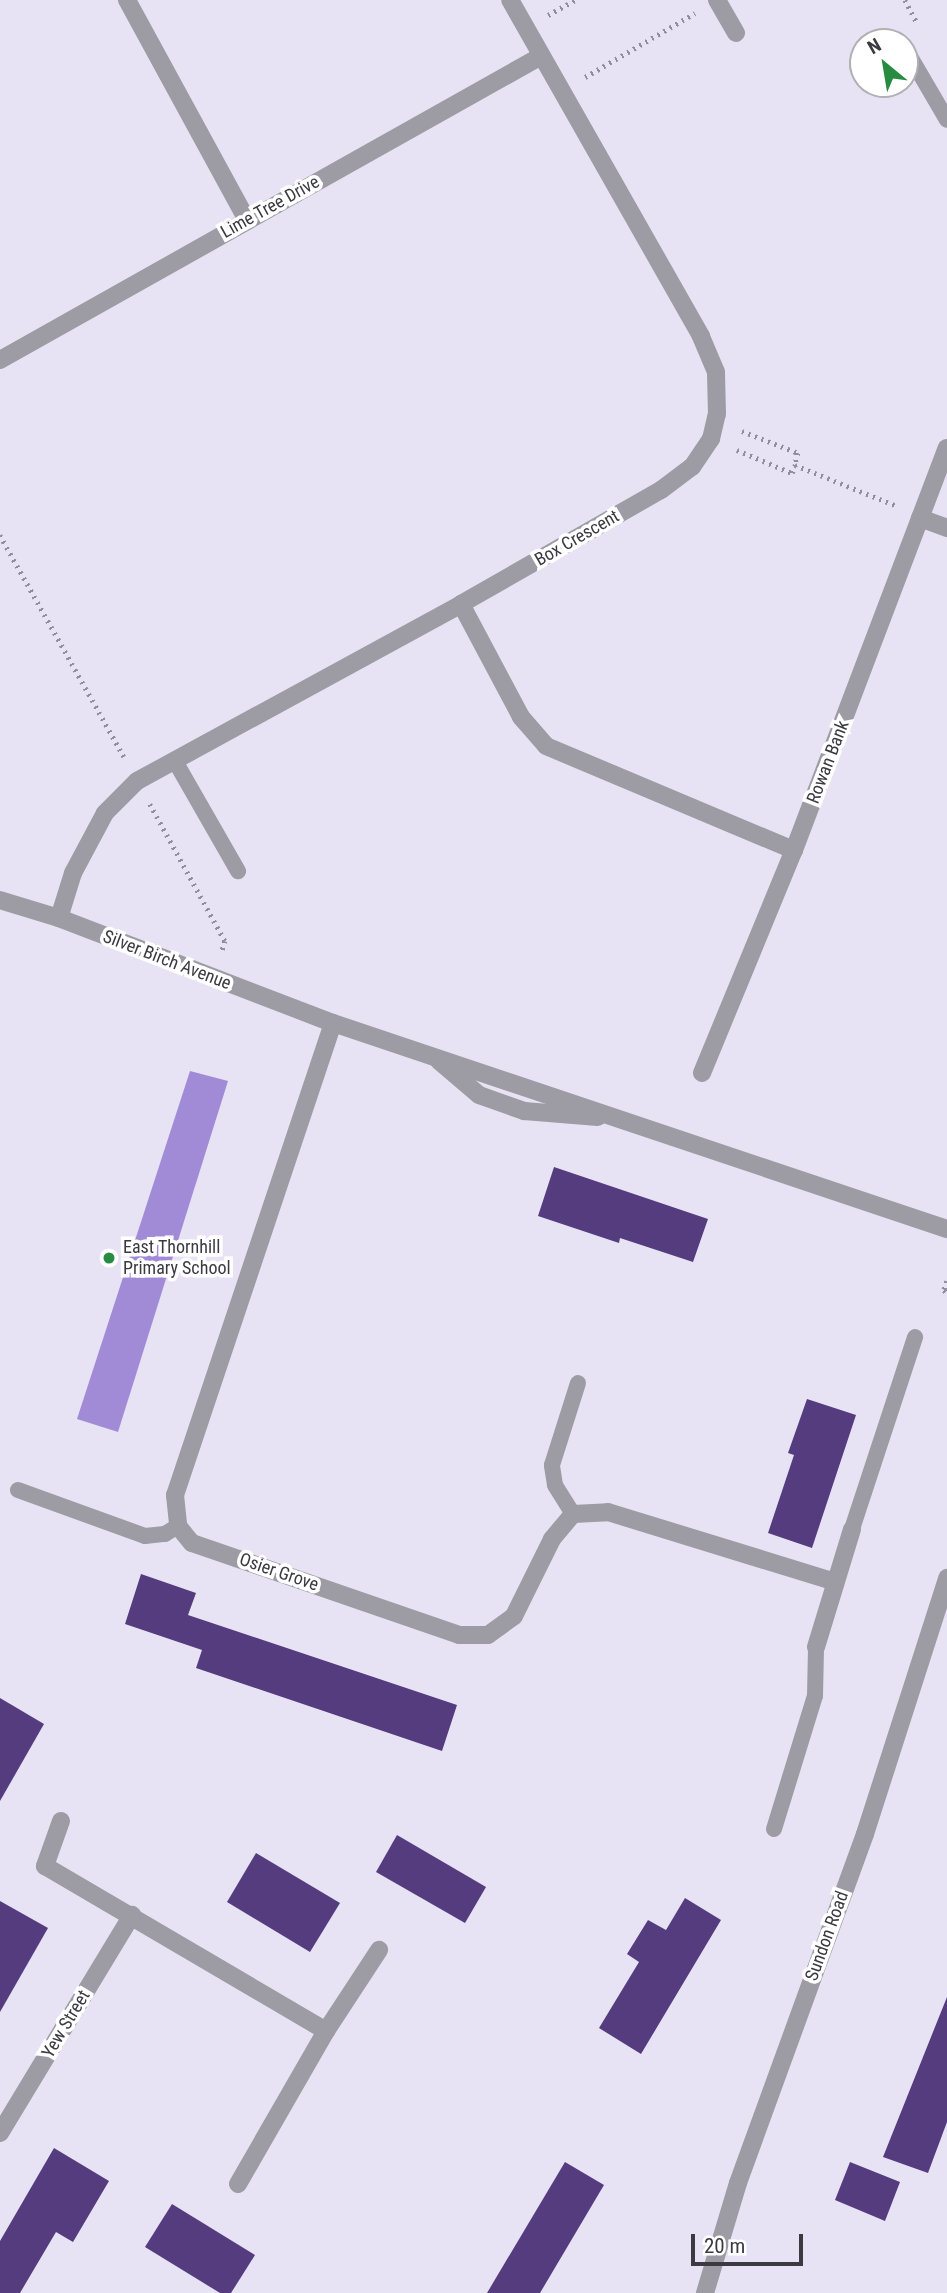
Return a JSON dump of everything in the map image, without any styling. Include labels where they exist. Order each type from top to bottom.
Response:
[{"type":"street","points":[[127,0],[247,220]]},
{"type":"street","name":"Box Crescent","points":[[59,918],[73,873],[105,813],[137,781],[461,604],[661,490],[692,467],[711,439],[716,420],[716,372],[701,336],[510,0]]},
{"type":"street","points":[[717,0],[736,33]]},
{"type":"street","name":"Lime Tree Drive","points":[[0,360],[541,56]]},
{"type":"street","name":"Rowan Bank","points":[[702,1073],[794,850],[947,448]]},
{"type":"street","points":[[920,518],[947,528]]},
{"type":"street","points":[[461,604],[521,717],[546,746],[794,850]]},
{"type":"street","name":"Silver Birch Avenue","points":[[0,900],[59,918],[333,1023],[432,1055],[479,1095],[524,1111],[626,1119],[947,1229]]},
{"type":"street","points":[[178,1525],[175,1495],[333,1023]]},
{"type":"street","points":[[573,1514],[608,1512],[835,1582]]},
{"type":"street","name":"Osier Grove","points":[[178,1525],[192,1543],[459,1634],[488,1635],[514,1616],[552,1539],[573,1514]]},
{"type":"street","points":[[816,1647],[852,1529]]},
{"type":"street","name":"Sundon Road","points":[[705,2293],[738,2183],[865,1834],[947,1578]]},
{"type":"street","points":[[61,1821],[45,1866],[326,2031]]},
{"type":"street","name":"Yew Street","points":[[0,2133],[132,1915]]},
{"type":"street","points":[[238,2184],[326,2031],[379,1950]]},
{"type":"lane","points":[[919,71],[947,120]]},
{"type":"lane","points":[[176,761],[238,871]]},
{"type":"lane","points":[[852,1529],[915,1337]]},
{"type":"lane","points":[[573,1514],[555,1485],[552,1465],[578,1383]]},
{"type":"lane","points":[[18,1490],[145,1536],[165,1534],[178,1525]]},
{"type":"lane","points":[[774,1829],[815,1696],[816,1647]]},
{"type":"path","points":[[561,90],[717,0]]},
{"type":"path","points":[[711,439],[792,473],[798,453],[716,420]]},
{"type":"path","points":[[794,464],[882,498],[920,518]]},
{"type":"path","points":[[0,535],[225,941],[214,977]]},
{"type":"path","points":[[947,1281],[944,1290],[947,1293]]},
{"type":"shaded area","points":[[190,1071],[228,1081],[118,1432],[77,1419]]},
{"type":"building","points":[[554,1167],[708,1219],[693,1262],[620,1238],[619,1243],[538,1216]]},
{"type":"building","points":[[807,1399],[856,1415],[812,1548],[768,1533],[794,1455],[788,1453]]},
{"type":"building","points":[[141,1574],[196,1593],[188,1615],[457,1705],[442,1751],[196,1668],[202,1650],[125,1624]]},
{"type":"building","points":[[0,1698],[44,1724],[0,1801]]},
{"type":"building","points":[[397,1835],[486,1887],[465,1923],[376,1872]]},
{"type":"building","points":[[256,1853],[340,1903],[310,1952],[227,1902]]},
{"type":"building","points":[[685,1898],[721,1920],[641,2054],[599,2028],[639,1962],[627,1954],[648,1920],[666,1930]]},
{"type":"building","points":[[0,1901],[48,1928],[0,2012]]},
{"type":"building","points":[[947,1997],[947,2122],[928,2173],[883,2157]]},
{"type":"building","points":[[54,2148],[109,2181],[73,2242],[56,2232],[20,2293],[0,2293],[0,2241]]},
{"type":"building","points":[[565,2162],[604,2185],[540,2293],[487,2293]]},
{"type":"building","points":[[850,2162],[900,2182],[885,2221],[835,2200]]},
{"type":"building","points":[[172,2204],[255,2255],[231,2293],[220,2293],[145,2247]]},
{"type":"place","name":"East Thornhill Primary School","points":[[109,1258]]}]
